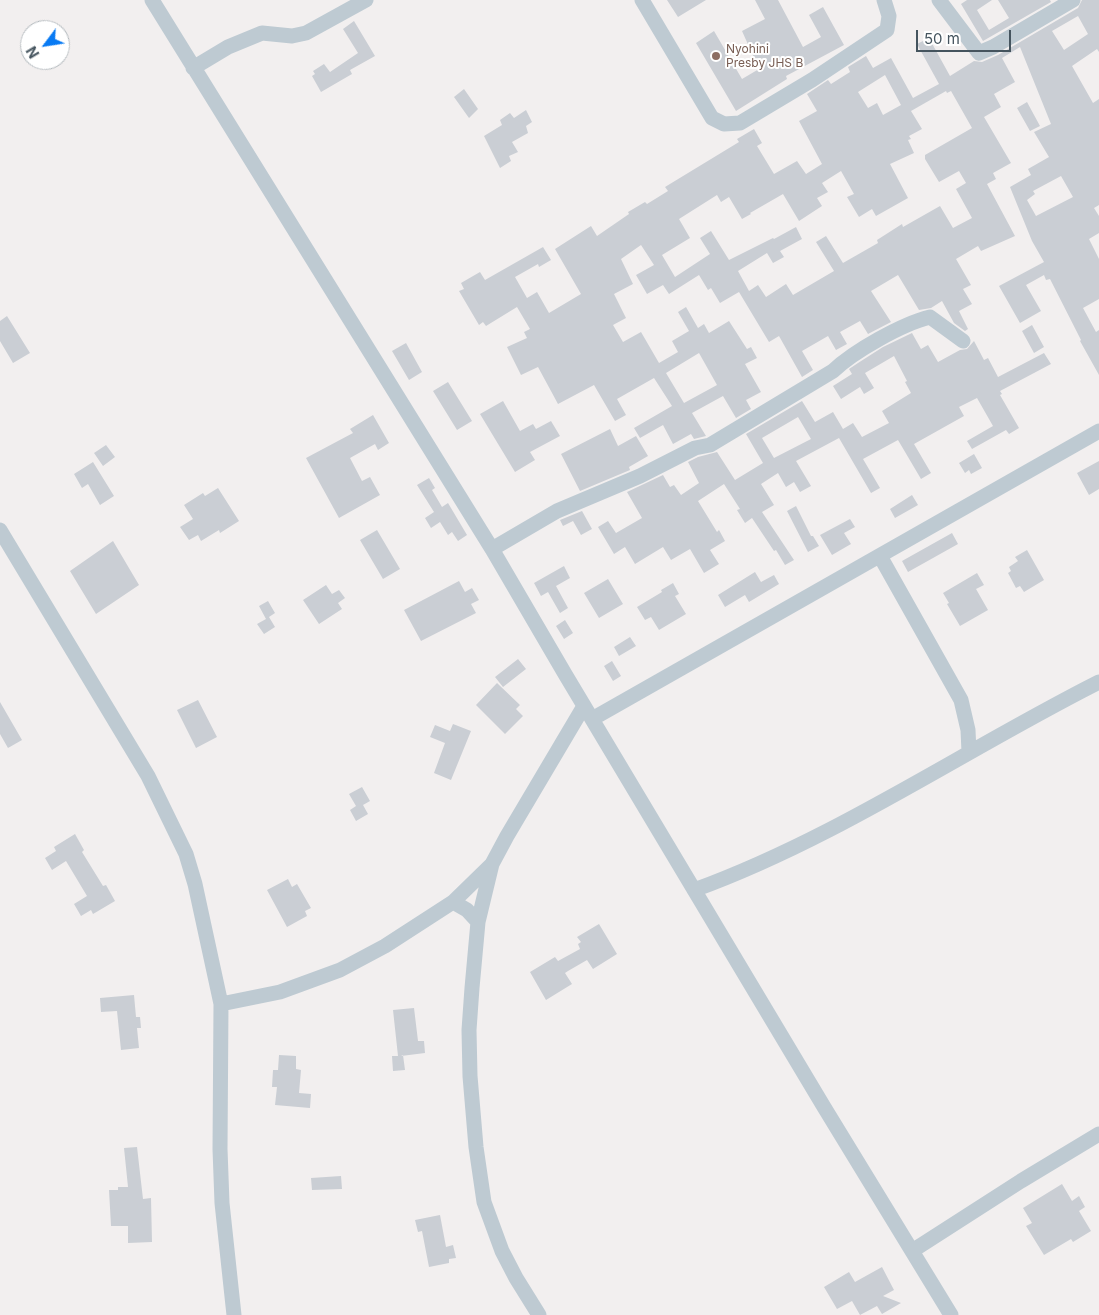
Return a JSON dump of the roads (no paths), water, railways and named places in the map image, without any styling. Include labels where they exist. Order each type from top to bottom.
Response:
[{"type":"street","points":[[152,0],[492,549],[829,1116],[951,1315]]},
{"type":"street","points":[[194,68],[228,47],[262,33],[292,36],[306,32],[366,0]]},
{"type":"street","points":[[642,0],[712,118],[724,124],[740,123],[812,80],[887,30],[889,16],[884,0]]},
{"type":"street","points":[[939,0],[979,53],[1073,0]]},
{"type":"street","points":[[492,549],[557,511],[640,476],[695,448],[710,445],[833,371],[846,358],[916,321],[930,317],[963,342]]},
{"type":"street","points":[[592,719],[1099,431]]},
{"type":"street","points":[[0,530],[148,776],[186,854],[201,911],[221,1004],[220,1149],[222,1194],[234,1315]]},
{"type":"street","points":[[880,556],[961,700],[968,730],[969,752]]},
{"type":"street","points":[[694,890],[730,877],[822,834],[1099,682]]},
{"type":"street","points":[[539,1315],[502,1251],[484,1202],[476,1147],[470,1076],[470,1022],[478,922],[492,864],[584,706]]},
{"type":"street","points":[[221,1004],[280,992],[334,973],[385,946],[453,902],[492,864]]},
{"type":"street","points":[[453,902],[467,910],[478,922]]},
{"type":"street","points":[[912,1251],[1021,1180],[1099,1134]]},
{"type":"place","name":"Nyohini Presby JHS B","points":[[716,56]]}]
